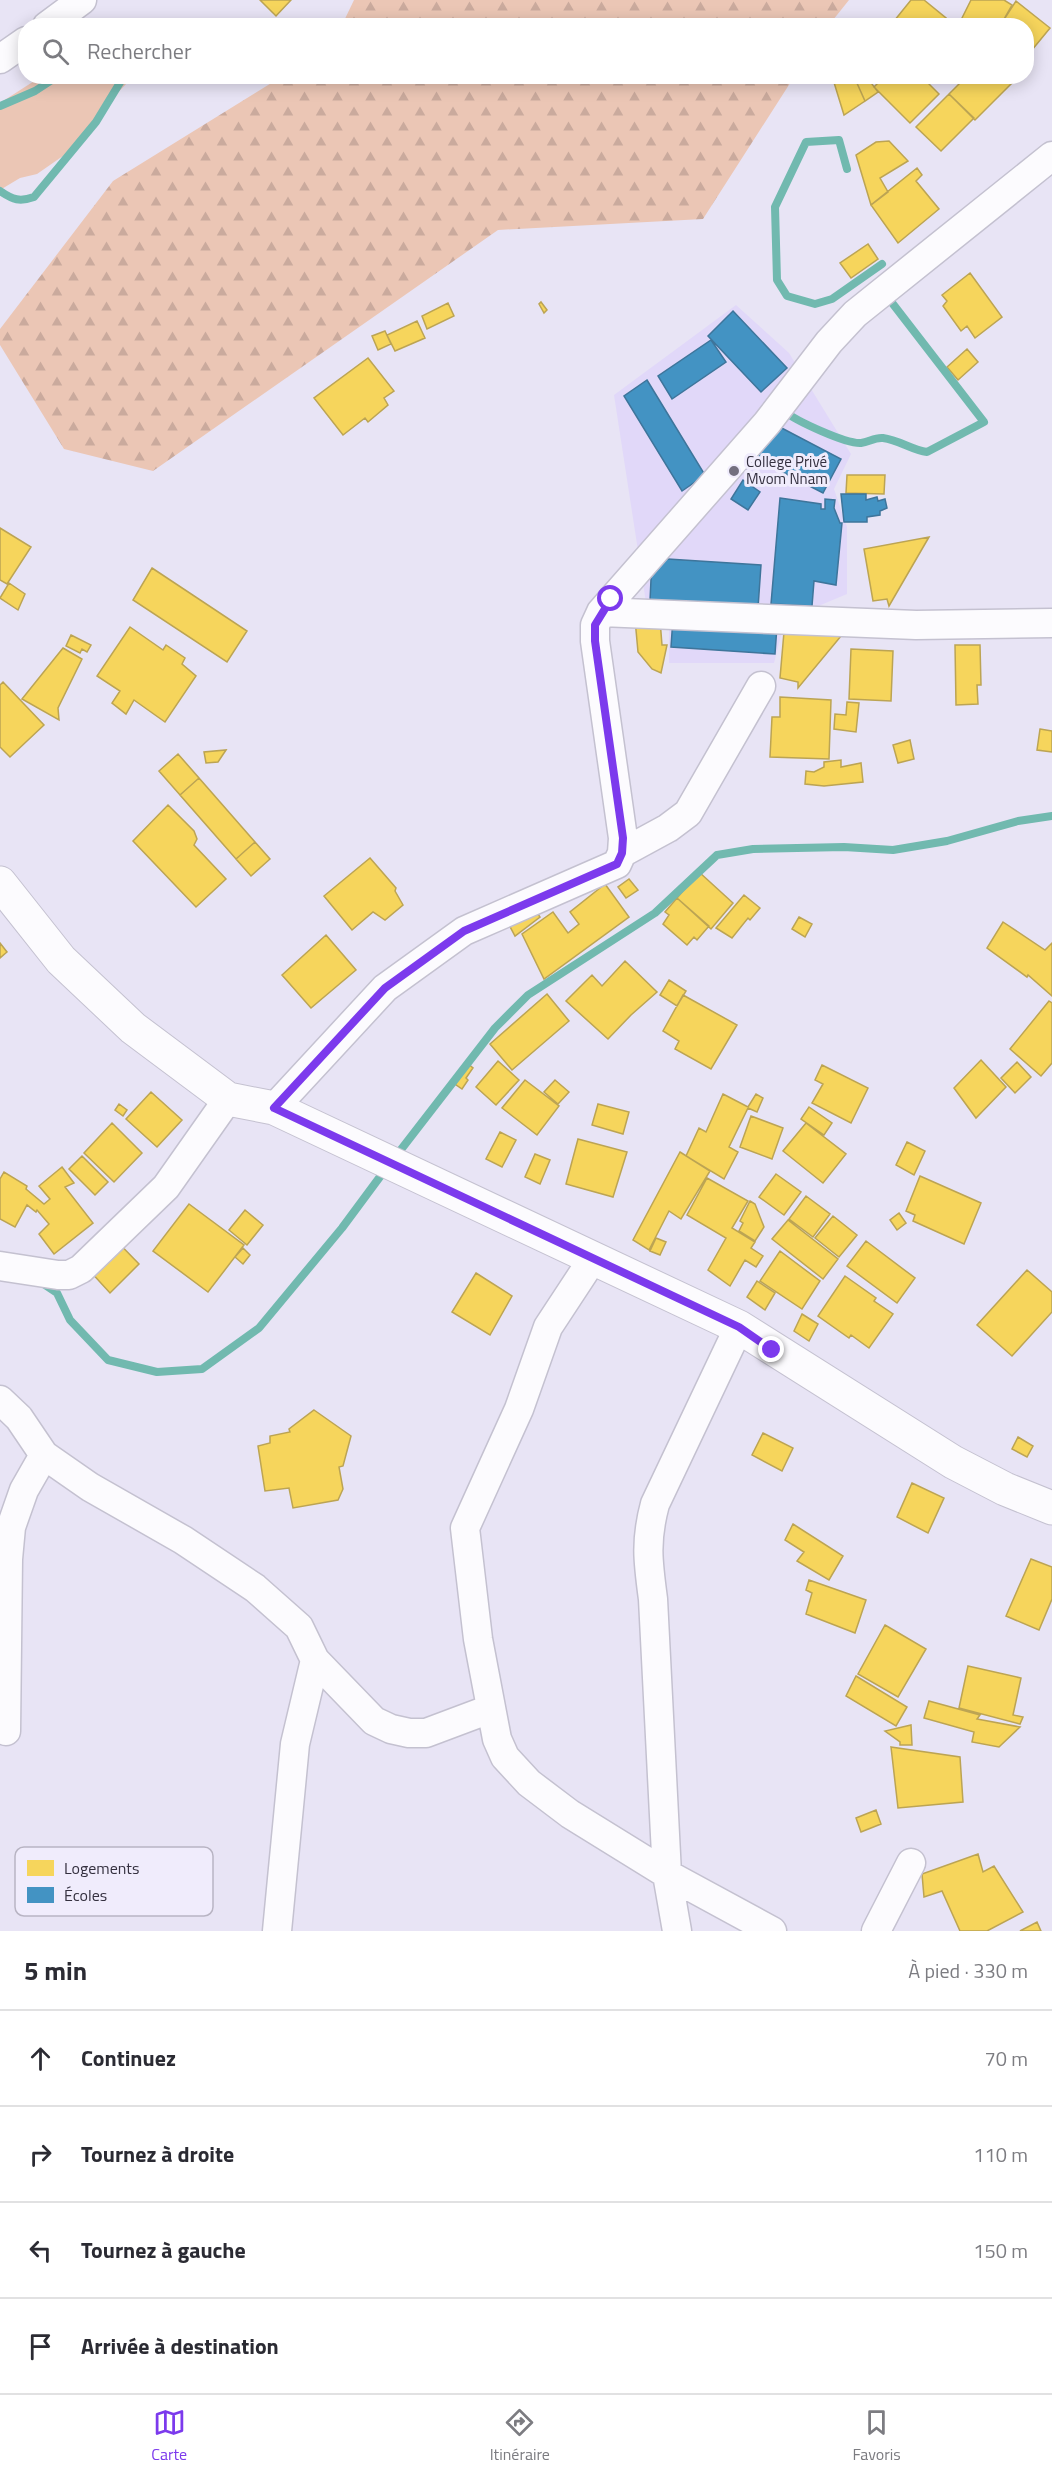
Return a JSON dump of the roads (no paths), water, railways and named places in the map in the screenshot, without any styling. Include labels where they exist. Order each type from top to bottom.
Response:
[{"type":"street","points":[[58,18],[82,0]]},
{"type":"street","points":[[0,59],[18,47]]},
{"type":"street","points":[[274,1108],[385,988],[464,931],[617,864],[622,853],[623,838],[595,641],[595,625],[601,612],[767,423],[829,342],[855,314],[1052,156]]},
{"type":"street","points":[[601,612],[916,625],[1052,623]]},
{"type":"street","points":[[622,853],[688,813],[761,686]]},
{"type":"street","points":[[0,882],[62,960],[77,975],[133,1028],[228,1099],[274,1108],[739,1327],[953,1462],[1005,1489],[1052,1508]]},
{"type":"street","points":[[0,1266],[58,1275],[69,1275],[81,1269],[166,1187],[228,1099]]},
{"type":"street","points":[[594,1257],[548,1327],[519,1409],[465,1528],[478,1640],[497,1739],[505,1757],[529,1783],[570,1814],[667,1874],[772,1931]]},
{"type":"street","points":[[677,1931],[667,1874],[653,1599],[647,1556],[648,1528],[655,1504],[739,1327]]},
{"type":"street","points":[[0,1400],[19,1418],[44,1455],[90,1487],[183,1540],[255,1588],[299,1627],[315,1660],[374,1721],[391,1729],[409,1733],[426,1733],[490,1709]]},
{"type":"street","points":[[6,1731],[8,1559],[11,1527],[24,1490],[44,1455]]},
{"type":"street","points":[[277,1931],[295,1744],[315,1660]]},
{"type":"street","points":[[876,1931],[911,1863]]},
{"type":"waterway","points":[[0,106],[46,84]]},
{"type":"waterway","points":[[0,191],[17,199],[34,197],[96,122],[119,84]]},
{"type":"waterway","points":[[847,169],[839,140],[806,142],[775,207],[777,280],[787,296],[815,304],[832,299],[882,264]]},
{"type":"waterway","points":[[784,411],[810,426],[844,440],[861,443],[883,438],[927,452],[984,422],[886,295]]},
{"type":"waterway","points":[[396,1156],[495,1028],[528,995],[655,913],[717,855],[753,849],[844,847],[893,850],[947,841],[1018,821],[1052,816]]},
{"type":"waterway","points":[[42,1283],[57,1293],[70,1320],[108,1360],[157,1372],[202,1369],[259,1328],[342,1228],[385,1170]]},
{"type":"place","name":"College Privé Mvom Nnam","points":[[734,471]]}]
